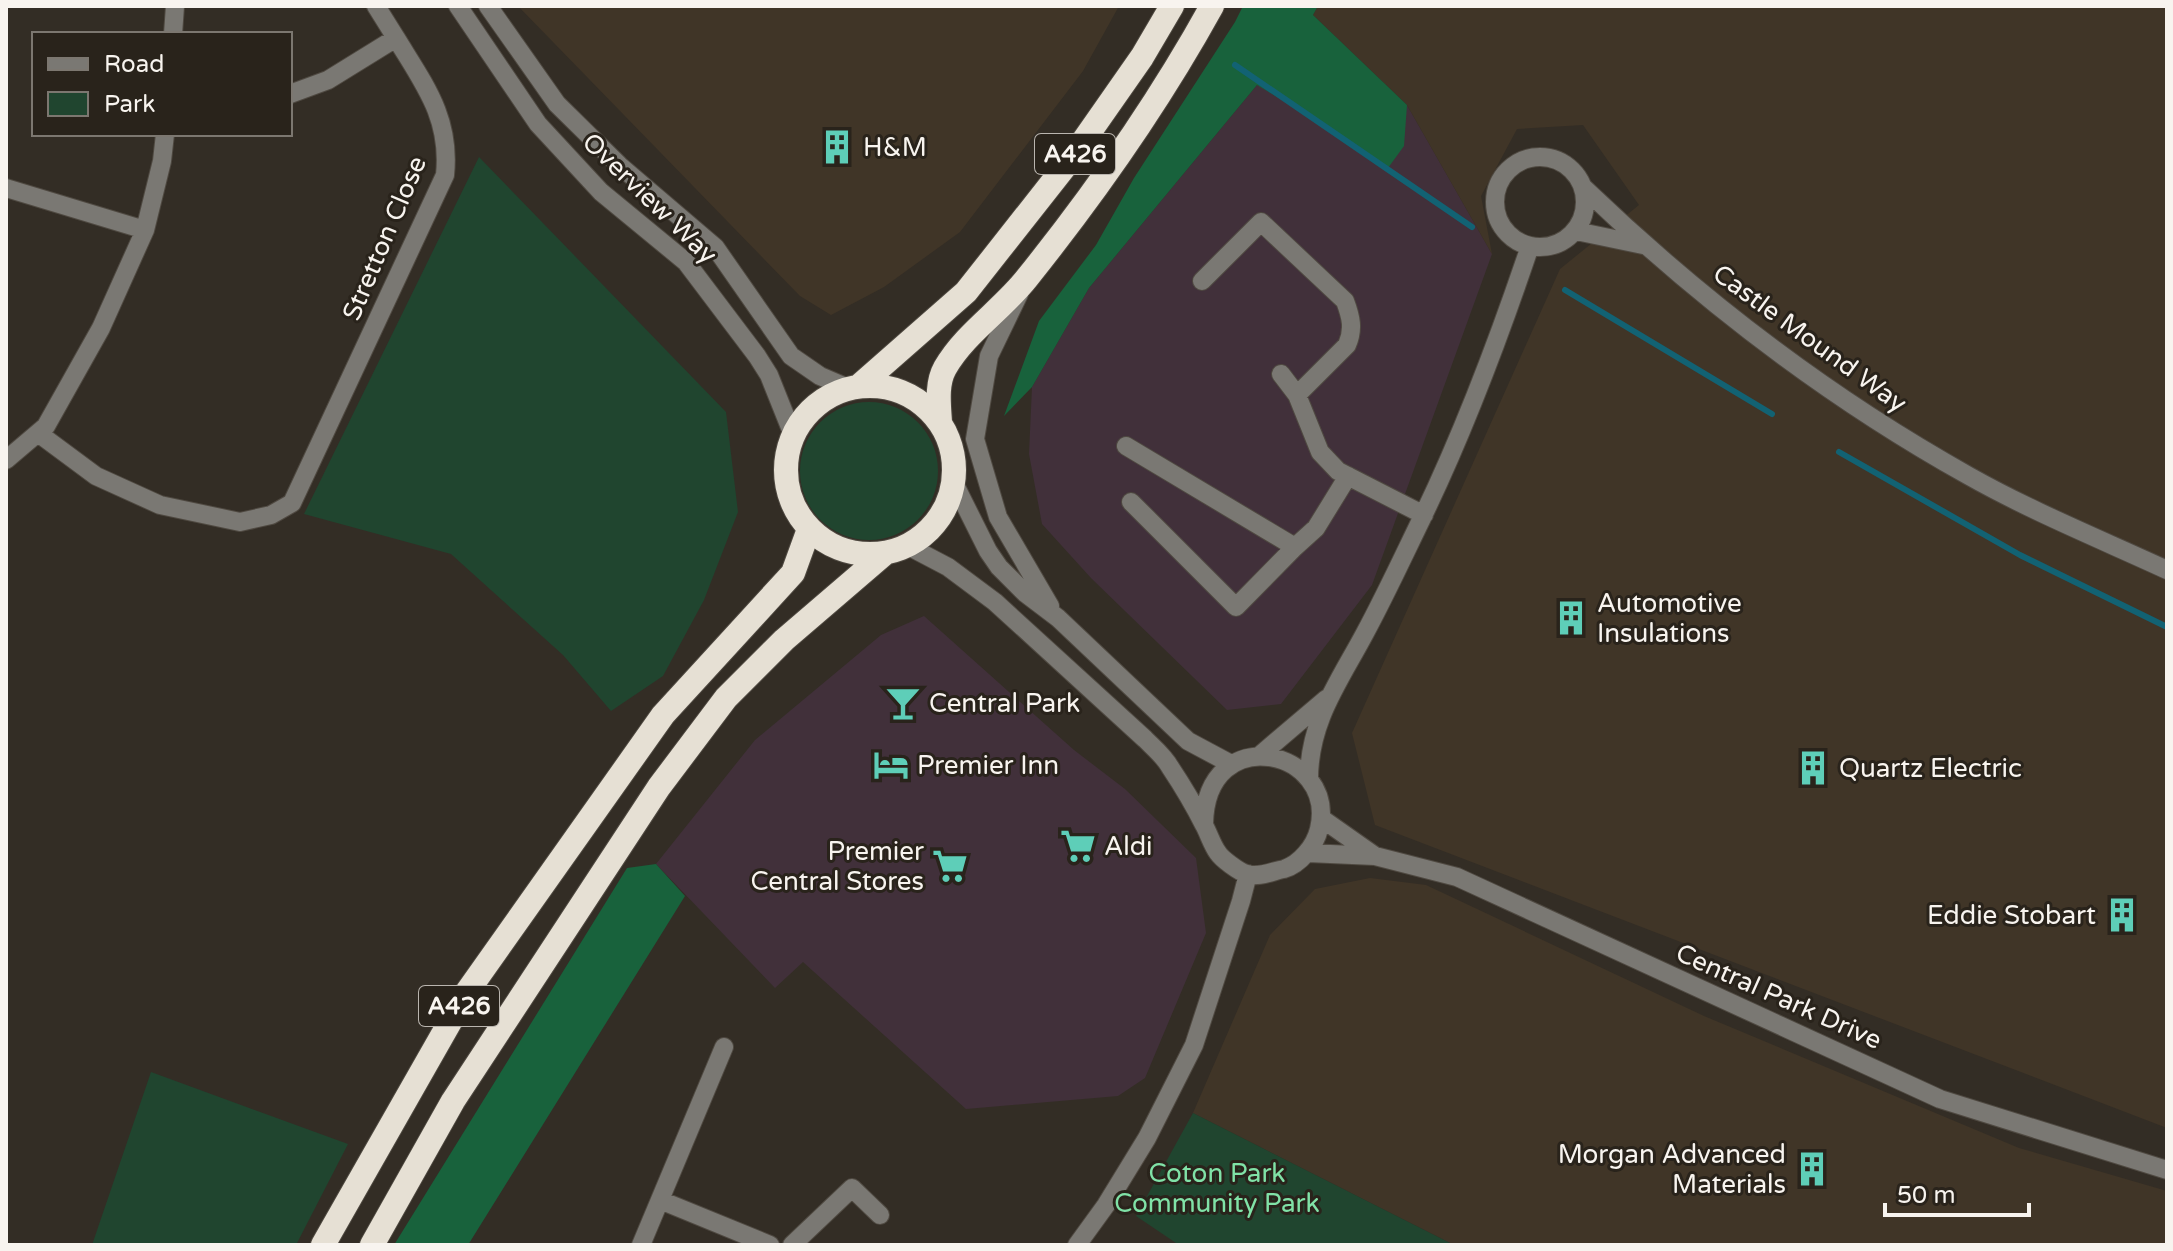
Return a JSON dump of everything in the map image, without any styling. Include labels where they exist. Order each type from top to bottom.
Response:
[{"type":"highway","name":"A426","points":[[853,387],[966,292],[1070,160],[1142,57],[1172,6]]},
{"type":"highway","name":"A426","points":[[940,422],[939,392],[943,370],[966,340],[1025,280],[1091,194],[1173,76],[1212,6]]},
{"type":"highway","points":[[882,386],[905,393],[924,405],[940,422],[950,441],[955,462],[954,483],[946,509],[930,531],[908,546],[883,555],[856,554],[830,546],[809,529],[794,509],[786,485],[786,459],[793,435],[806,414],[825,398],[853,387],[882,386]]},
{"type":"highway","name":"A426","points":[[323,1245],[467,992],[663,715],[793,573],[809,529]]},
{"type":"highway","name":"A426","points":[[372,1245],[453,1101],[666,778],[726,698],[784,640],[883,555]]},
{"type":"street","points":[[173,32],[175,6]]},
{"type":"street","name":"Stretton Close","points":[[38,433],[96,476],[160,505],[240,522],[271,515],[292,503],[445,175],[447,153],[444,126],[433,99],[376,6]]},
{"type":"street","name":"Overview Way","points":[[458,6],[538,124],[601,192],[686,262],[769,375],[793,435]]},
{"type":"street","name":"Overview Way","points":[[488,6],[557,104],[619,165],[715,247],[791,356],[820,376],[853,387]]},
{"type":"street","points":[[292,93],[328,80],[396,38]]},
{"type":"street","points":[[6,460],[46,426],[101,328],[145,230],[162,161],[165,136]]},
{"type":"street","points":[[1537,156],[1553,158],[1566,164],[1584,188],[1586,203],[1583,218],[1576,231],[1560,243],[1550,247],[1518,242],[1499,222],[1495,194],[1510,168],[1523,160],[1537,156]]},
{"type":"street","points":[[6,188],[145,230]]},
{"type":"street","name":"Castle Mound Way","points":[[1584,188],[1643,245],[1814,379],[1905,439],[1972,478],[2167,570]]},
{"type":"street","points":[[1202,281],[1261,222],[1345,301],[1351,317],[1352,334],[1347,345],[1297,395]]},
{"type":"street","name":"Castle Mound Way","points":[[1576,231],[1643,245]]},
{"type":"street","points":[[1309,779],[1309,759],[1326,699],[1365,633],[1424,515],[1478,388],[1530,246]]},
{"type":"street","points":[[1025,280],[989,356],[975,439],[998,517],[1058,618]]},
{"type":"street","points":[[1281,374],[1297,395],[1320,452],[1338,471],[1424,515]]},
{"type":"street","points":[[1126,446],[1295,547]]},
{"type":"street","points":[[1131,502],[1236,607],[1316,528],[1348,476]]},
{"type":"street","points":[[954,483],[999,567],[1025,593],[1058,618],[1188,741],[1231,764]]},
{"type":"street","points":[[908,546],[948,567],[995,602],[1145,739],[1168,763],[1219,855],[1248,874],[1263,874],[1289,867],[1308,853],[1318,834],[1320,801],[1309,779],[1283,759],[1259,756],[1231,764],[1218,775],[1204,802],[1204,824]]},
{"type":"street","points":[[1259,756],[1326,699]]},
{"type":"street","name":"Central Park Drive","points":[[1321,818],[1375,856]]},
{"type":"street","name":"Central Park Drive","points":[[1308,853],[1375,856],[1457,877],[1940,1099],[2167,1170]]},
{"type":"street","points":[[1061,1245],[1081,1238],[1106,1205],[1147,1138],[1194,1045],[1248,874]]},
{"type":"street","points":[[641,1245],[724,1047]]},
{"type":"street","points":[[792,1245],[852,1188],[880,1215]]},
{"type":"street","points":[[660,1200],[770,1245]]},
{"type":"shaded area","points":[[518,6],[1119,6],[1083,71],[960,232],[884,287],[831,315],[800,296]]},
{"type":"shaded area","points":[[1318,6],[2167,6],[2167,1128],[1375,825],[1352,733],[1560,269],[1639,205],[1583,125],[1517,129],[1481,196],[1492,254],[1407,105],[1313,15]]},
{"type":"shaded area","points":[[1257,85],[1407,105],[1492,254],[1372,585],[1281,704],[1227,710],[1091,578],[1042,524],[1029,454],[1032,387],[1089,288]]},
{"type":"shaded area","points":[[924,616],[1074,750],[1125,789],[1196,858],[1206,933],[1145,1078],[1118,1096],[966,1109],[803,962],[775,988],[656,864],[755,740],[881,635]]},
{"type":"shaded area","points":[[1370,878],[1426,885],[1704,1016],[2019,1148],[2167,1191],[2167,1245],[1454,1245],[1193,1113],[1270,935],[1315,889]]},
{"type":"green space","points":[[1243,6],[1318,6],[1313,15],[1407,105],[1404,146],[1388,168],[1347,139],[1257,85],[1089,288],[1032,387],[1004,416],[1039,321],[1096,245],[1134,178]]},
{"type":"green space","points":[[479,157],[726,412],[738,512],[704,600],[663,676],[611,711],[563,655],[451,554],[304,514]]},
{"type":"green space","points":[[869,402],[895,407],[918,422],[933,445],[938,471],[933,497],[918,520],[895,535],[869,540],[843,535],[820,520],[805,497],[800,471],[805,445],[820,422],[843,407]]},
{"type":"green space","points":[[656,864],[685,896],[468,1245],[394,1245],[627,868]]},
{"type":"green space","points":[[151,1072],[348,1144],[296,1245],[92,1245]]},
{"type":"green space","name":"Coton Park Community Park","points":[[1193,1113],[1454,1245],[1179,1245],[1136,1216]]},
{"type":"waterway","points":[[1235,65],[1472,227]]},
{"type":"waterway","points":[[1565,290],[1772,414]]},
{"type":"waterway","points":[[1839,452],[2020,555],[2167,627]]},
{"type":"place","name":"H&M","points":[[837,147]]},
{"type":"place","name":"Automotive Insulations","points":[[1571,618]]},
{"type":"place","name":"Central Park","points":[[903,703]]},
{"type":"place","name":"Premier Inn","points":[[891,765]]},
{"type":"place","name":"Quartz Electric","points":[[1813,768]]},
{"type":"place","name":"Aldi","points":[[1078,846]]},
{"type":"place","name":"Premier Central Stores","points":[[950,866]]},
{"type":"place","name":"Eddie Stobart","points":[[2122,915]]},
{"type":"place","name":"Morgan Advanced Materials","points":[[1812,1169]]}]
